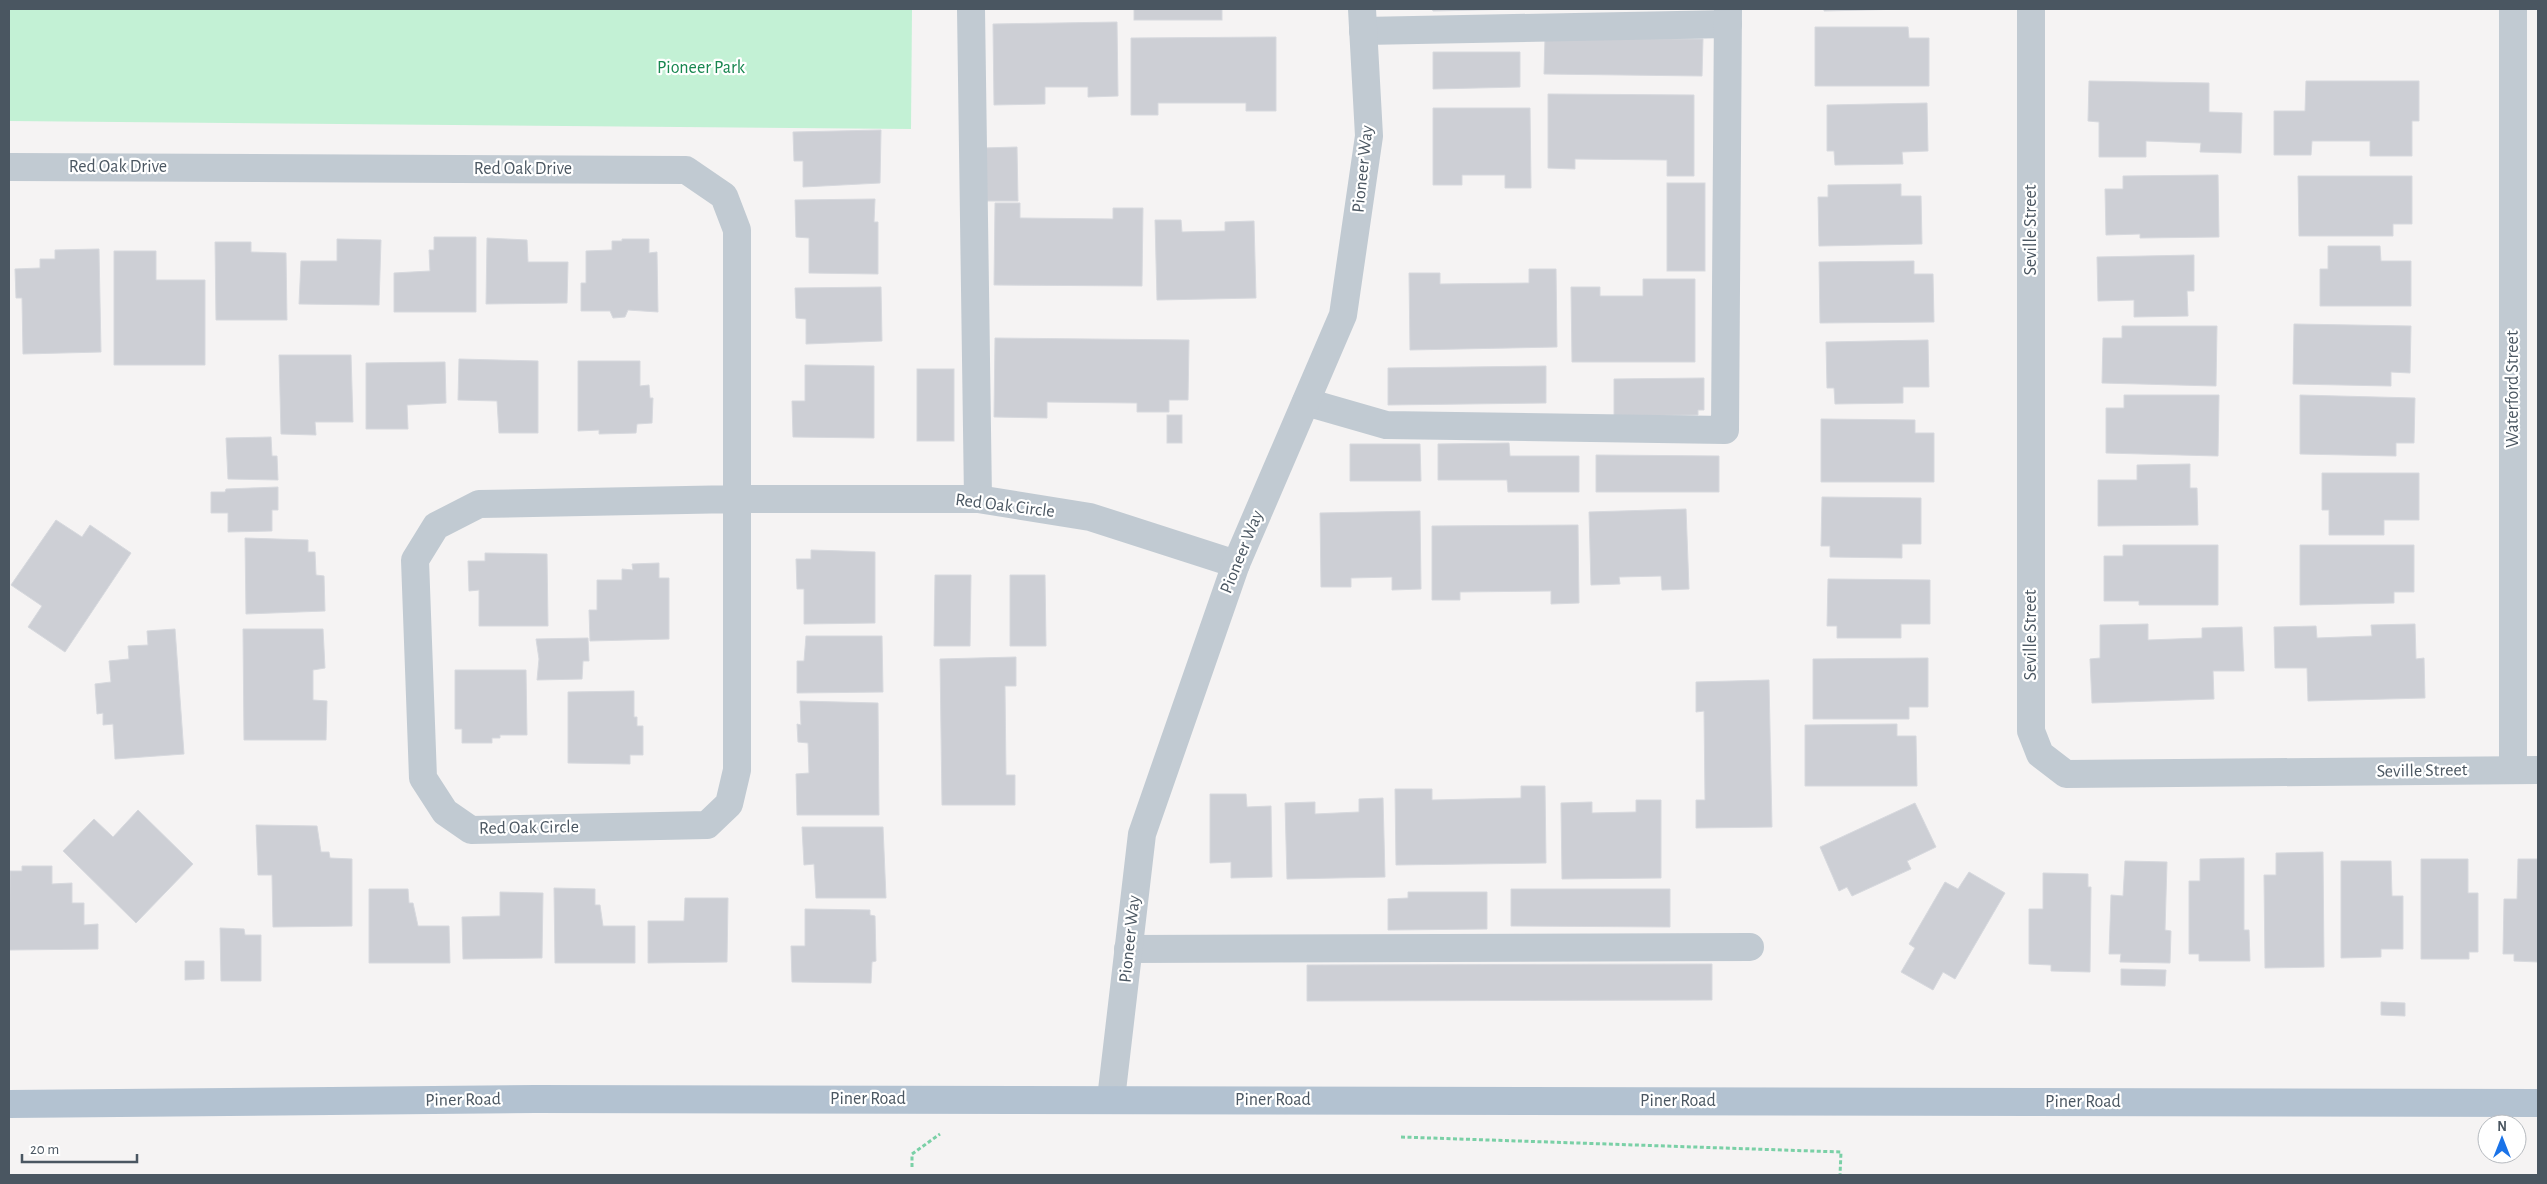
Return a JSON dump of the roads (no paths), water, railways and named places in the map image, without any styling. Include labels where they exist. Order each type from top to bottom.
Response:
[{"type":"main road","name":"Piner Road","points":[[9,1104],[535,1099],[2538,1103]]},
{"type":"street","points":[[972,9],[978,500]]},
{"type":"street","name":"Seville Street","points":[[2031,9],[2031,731],[2040,754],[2066,774],[2526,770]]},
{"type":"street","name":"Waterford Street","points":[[2513,9],[2526,770]]},
{"type":"street","points":[[1306,402],[1386,425],[1725,430],[1728,16],[1362,20]]},
{"type":"street","name":"Pioneer Way","points":[[1112,1099],[1142,834],[1236,564],[1343,315],[1369,136],[1362,20]]},
{"type":"street","name":"Red Oak Drive","points":[[9,167],[686,170],[724,196],[737,230],[737,500]]},
{"type":"street","name":"Red Oak Circle","points":[[737,500],[737,770],[729,804],[707,825],[471,830],[445,812],[423,778],[415,560],[436,526],[479,504],[737,500],[978,500],[1090,517],[1236,564]]},
{"type":"street","points":[[1128,949],[1750,947]]},
{"type":"park label","name":"Pioneer Park","points":[[701,68]]}]
